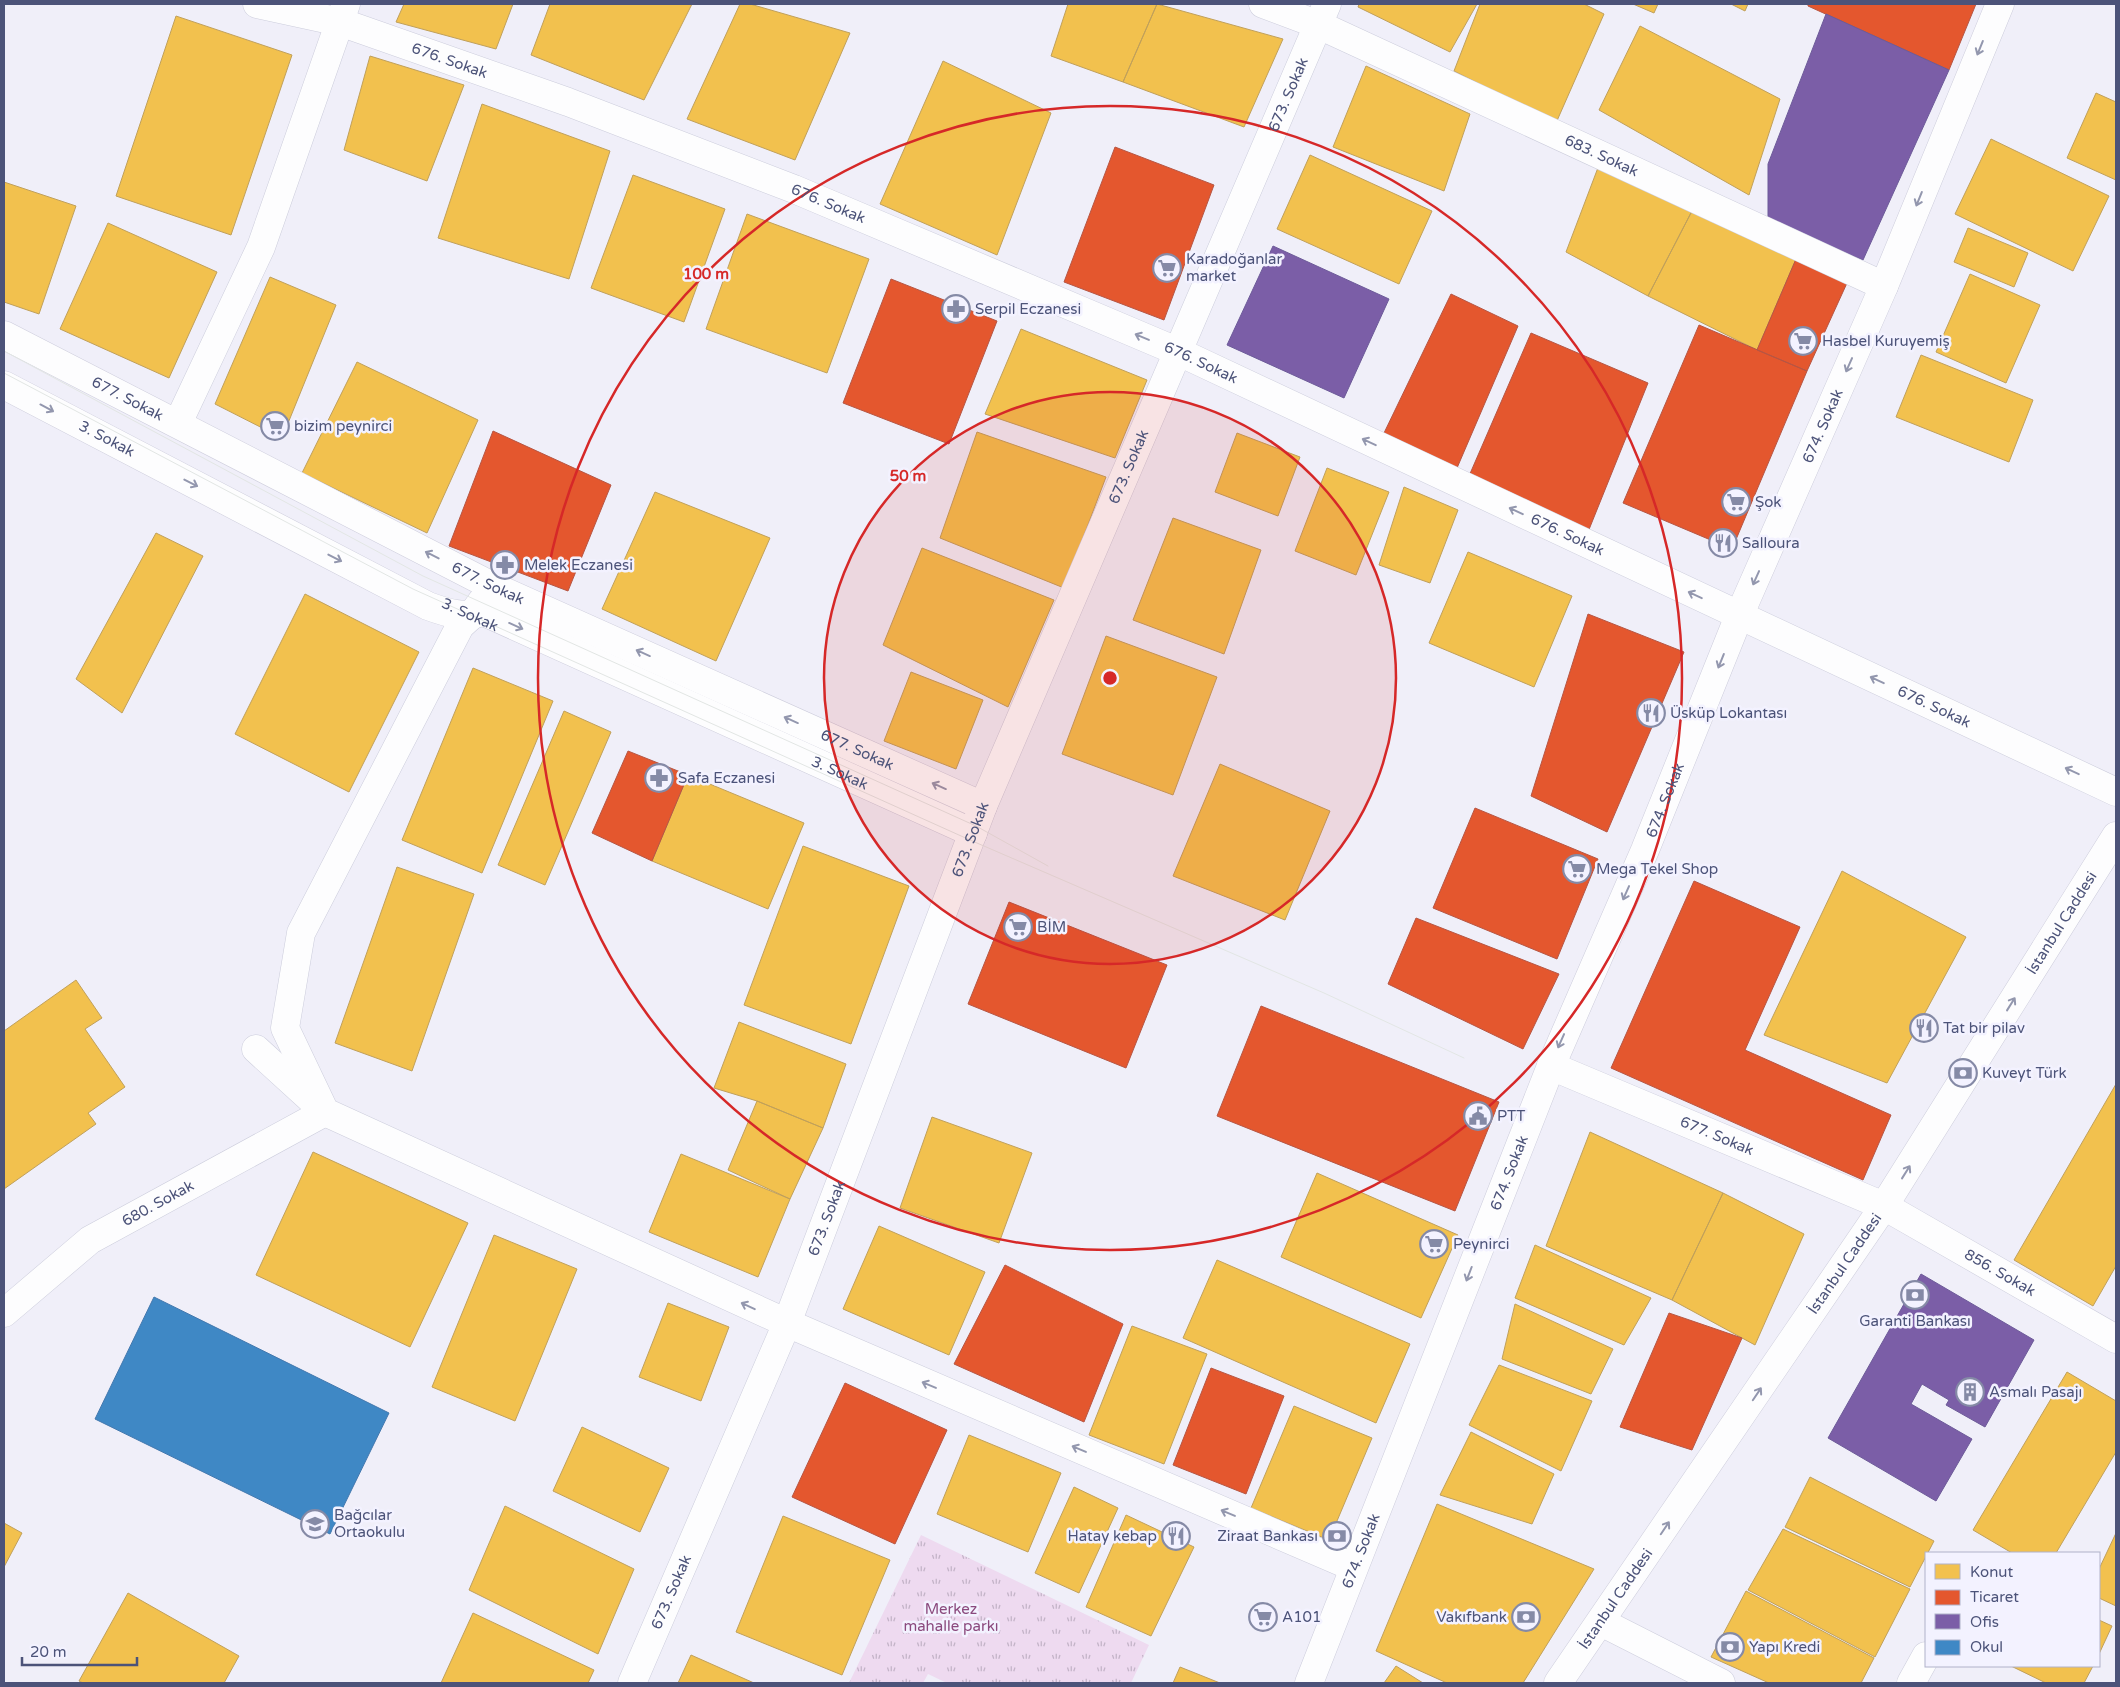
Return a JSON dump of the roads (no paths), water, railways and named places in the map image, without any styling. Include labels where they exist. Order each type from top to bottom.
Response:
[{"type":"street","name":"676. Sokak","points":[[257,4],[343,13],[794,189],[1178,352],[2116,792]]},
{"type":"street","name":"683. Sokak","points":[[1263,4],[1323,15],[1884,286]]},
{"type":"street","name":"674. Sokak","points":[[1309,1683],[1551,1066],[1645,850],[1739,616],[1884,286],[2000,4]]},
{"type":"street","points":[[178,423],[261,247],[343,13]]},
{"type":"street","name":"673. Sokak","points":[[632,1683],[787,1323],[984,806],[1323,15]]},
{"type":"street","name":"677. Sokak","points":[[4,335],[492,586],[984,806]]},
{"type":"street","name":"3. Sokak","points":[[4,385],[428,606],[454,615],[471,616],[484,612],[973,834]]},
{"type":"street","points":[[325,1112],[285,1028],[301,933],[460,626],[471,616],[492,586]]},
{"type":"street","name":"İstanbul Caddesi","points":[[1558,1683],[1884,1206],[2116,836]]},
{"type":"street","points":[[256,1049],[325,1112],[787,1323],[1353,1567]]},
{"type":"street","name":"677. Sokak","points":[[1551,1066],[1884,1206]]},
{"type":"street","name":"680. Sokak","points":[[4,1313],[90,1240],[325,1112]]},
{"type":"street","name":"856. Sokak","points":[[1884,1206],[2116,1339]]},
{"type":"street","points":[[1601,1622],[1721,1683]]},
{"type":"street","points":[[1911,1683],[1925,1658]]},
{"type":"tram line","points":[[4,351],[423,576],[976,826],[1048,866]]},
{"type":"tram line","points":[[4,373],[413,589],[970,840],[1324,993],[1464,1058]]},
{"type":"place","name":"Karadoğanlar market","points":[[1167,268]]},
{"type":"place","name":"Serpil Eczanesi","points":[[956,309]]},
{"type":"place","name":"Hasbel Kuruyemiş","points":[[1803,341]]},
{"type":"place","name":"bizim peynirci","points":[[275,426]]},
{"type":"place","name":"Şok","points":[[1736,502]]},
{"type":"place","name":"Salloura","points":[[1723,543]]},
{"type":"place","name":"Melek Eczanesi","points":[[505,565]]},
{"type":"place","name":"Üsküp Lokantası","points":[[1651,713]]},
{"type":"place","name":"Safa Eczanesi","points":[[659,778]]},
{"type":"place","name":"Mega Tekel Shop","points":[[1577,869]]},
{"type":"place","name":"BİM","points":[[1018,927]]},
{"type":"place","name":"Tat bir pilav","points":[[1924,1028]]},
{"type":"place","name":"Kuveyt Türk","points":[[1963,1073]]},
{"type":"place","name":"PTT","points":[[1478,1116]]},
{"type":"place","name":"Peynirci","points":[[1434,1244]]},
{"type":"place","name":"Garanti Bankası","points":[[1915,1295]]},
{"type":"place","name":"Asmalı Pasajı","points":[[1970,1392]]},
{"type":"place","name":"Bağcılar Ortaokulu","points":[[315,1524]]},
{"type":"place","name":"Hatay kebap","points":[[1176,1536]]},
{"type":"place","name":"Ziraat Bankası","points":[[1337,1536]]},
{"type":"place","name":"A101","points":[[1263,1617]]},
{"type":"place","name":"Vakıfbank","points":[[1526,1617]]},
{"type":"place","name":"Yapı Kredi","points":[[1730,1647]]},
{"type":"park label","name":"Merkez mahalle parkı","points":[[951,1618]]}]
